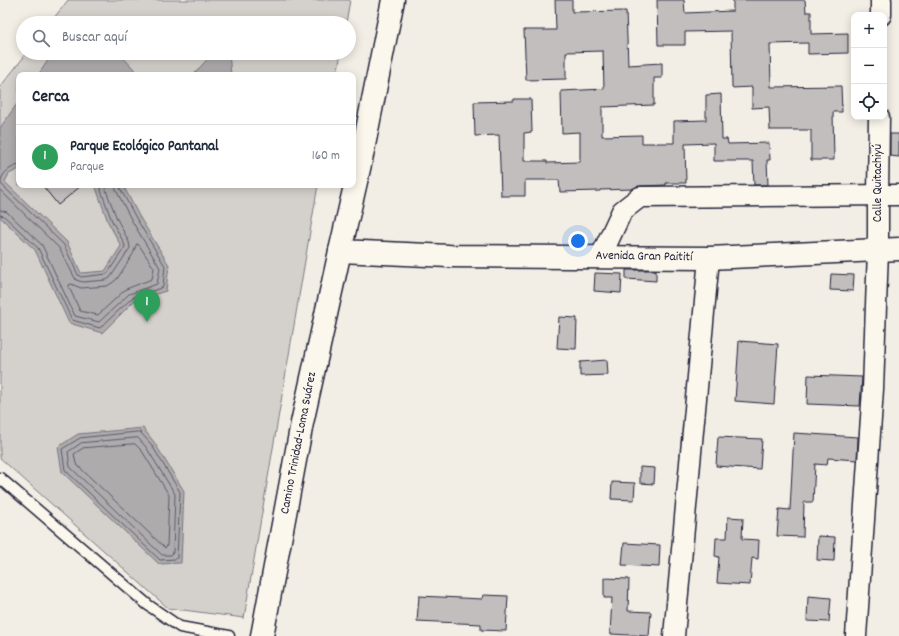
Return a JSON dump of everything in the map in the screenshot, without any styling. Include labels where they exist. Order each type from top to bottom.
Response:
[{"type":"main road","name":"Camino Trinidad-Loma Suárez","points":[[356,182],[393,0]]},
{"type":"main road","name":"Camino Trinidad-Loma Suárez","points":[[262,636],[302,423],[355,188]]},
{"type":"main road","name":"Avenida Gran Paitití","points":[[340,251],[449,256],[709,258],[889,250]]},
{"type":"street","points":[[881,0],[881,12]]},
{"type":"street","name":"Calle Quitachiyú","points":[[856,636],[873,389],[889,250],[878,196],[879,120]]},
{"type":"street","points":[[601,256],[622,211],[640,197],[899,195]]},
{"type":"street","points":[[674,636],[709,258]]},
{"type":"lane","points":[[0,478],[148,605],[180,627],[229,636]]},
{"type":"shaded area","points":[[68,0],[350,0],[347,16],[55,16]]},
{"type":"shaded area","points":[[21,60],[340,60],[338,72],[16,72],[16,188],[317,188],[244,618],[168,608],[0,458],[0,87]]},
{"type":"water","points":[[48,60],[126,60],[134,69],[134,72],[40,72]]},
{"type":"water","points":[[207,60],[230,60],[231,72],[196,72]]},
{"type":"water","points":[[16,105],[16,170],[9,174],[5,182],[67,242],[81,273],[105,271],[121,246],[108,222],[96,188],[125,188],[139,216],[169,265],[166,291],[134,301],[102,333],[69,323],[35,250],[0,217],[0,128]]},
{"type":"water","points":[[143,428],[154,442],[184,491],[181,563],[159,564],[62,472],[58,447],[78,434]]},
{"type":"building","points":[[555,0],[572,0],[572,12],[626,11],[628,65],[662,63],[662,78],[654,78],[654,105],[602,107],[602,136],[642,135],[642,143],[674,143],[674,121],[706,120],[706,95],[721,94],[722,139],[727,139],[728,144],[769,143],[770,160],[767,160],[768,185],[754,185],[753,161],[714,161],[714,143],[685,144],[686,183],[666,183],[666,185],[640,186],[632,189],[560,192],[559,180],[525,180],[525,196],[501,196],[499,135],[475,136],[474,102],[531,99],[532,132],[524,133],[524,161],[547,161],[547,163],[580,162],[580,132],[562,133],[561,91],[604,89],[603,51],[566,52],[566,79],[526,80],[524,30],[556,30]]},
{"type":"building","points":[[657,0],[684,0],[685,13],[733,11],[733,0],[805,0],[806,12],[811,12],[811,34],[848,33],[848,53],[808,54],[808,43],[770,44],[771,87],[841,86],[842,112],[833,112],[834,160],[811,160],[811,130],[770,130],[769,107],[752,108],[752,87],[732,88],[731,31],[685,32],[685,45],[658,45]]},
{"type":"building","points":[[890,134],[899,134],[899,157],[890,156]]},
{"type":"building","points":[[44,188],[78,188],[58,205]]},
{"type":"building","points":[[626,270],[656,270],[656,281],[626,279]]},
{"type":"building","points":[[595,273],[622,274],[621,293],[594,291]]},
{"type":"building","points":[[831,274],[854,275],[853,291],[830,290]]},
{"type":"building","points":[[559,317],[577,318],[576,349],[557,348]]},
{"type":"building","points":[[739,341],[778,344],[774,404],[735,401]]},
{"type":"building","points":[[607,360],[608,375],[580,376],[580,362]]},
{"type":"building","points":[[808,375],[862,377],[860,406],[807,404]]},
{"type":"building","points":[[794,433],[858,437],[857,460],[828,458],[827,465],[815,464],[813,502],[804,502],[803,537],[777,536],[779,509],[790,510]]},
{"type":"building","points":[[718,437],[762,439],[760,469],[716,466]]},
{"type":"building","points":[[640,467],[655,468],[654,484],[640,483]]},
{"type":"building","points":[[612,482],[635,483],[634,500],[611,499]]},
{"type":"building","points":[[728,517],[743,518],[742,539],[759,540],[758,559],[752,558],[750,585],[717,583],[719,557],[715,556],[716,538],[727,538]]},
{"type":"building","points":[[818,536],[835,537],[834,561],[817,560]]},
{"type":"building","points":[[624,543],[660,545],[659,567],[622,565]]},
{"type":"building","points":[[604,578],[629,579],[628,611],[651,612],[649,636],[610,634],[612,598],[604,598]]},
{"type":"building","points":[[483,595],[508,596],[506,631],[481,630],[481,624],[417,621],[419,596],[482,599]]},
{"type":"building","points":[[808,596],[831,598],[829,622],[807,621]]},
{"type":"place","name":"Parque Ecológico Pantanal","points":[[147,322]]}]
